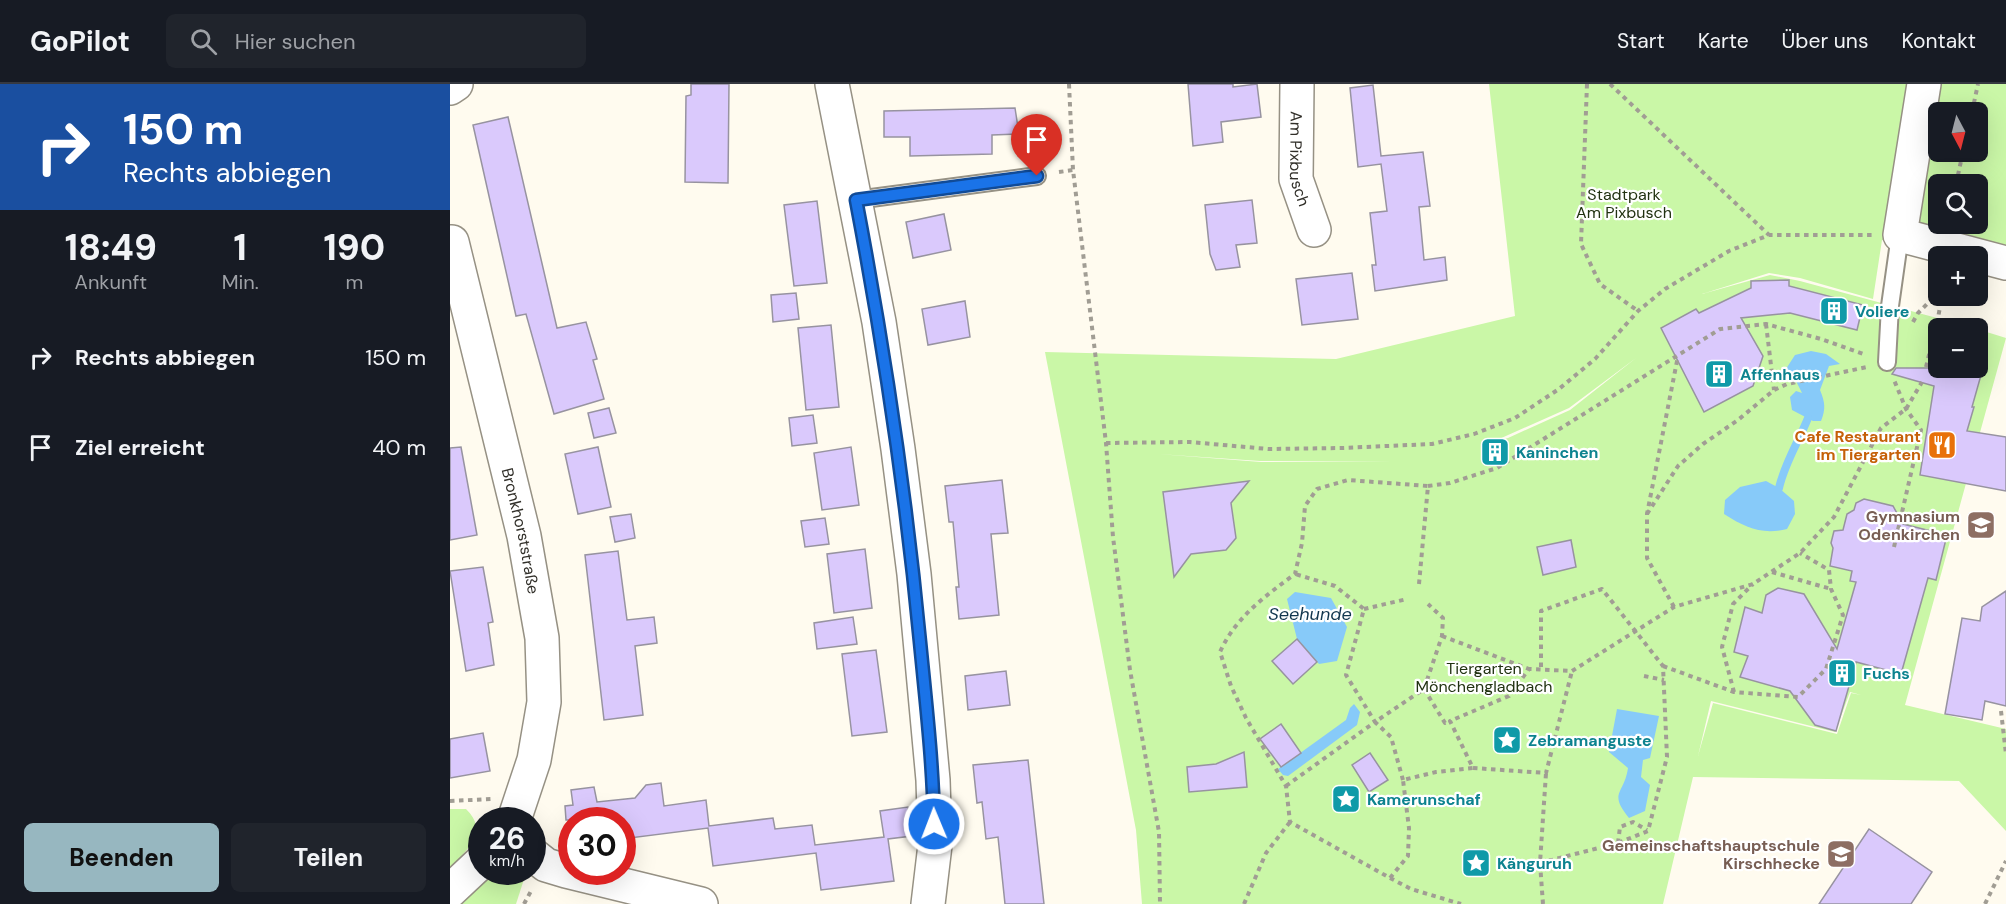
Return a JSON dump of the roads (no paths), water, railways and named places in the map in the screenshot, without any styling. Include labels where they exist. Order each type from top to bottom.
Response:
[{"type":"street","points":[[450,88],[456,84]]},
{"type":"street","points":[[832,84],[883,345],[915,585],[933,780],[935,846],[928,904]]},
{"type":"street","name":"Am Pixbusch","points":[[1297,84],[1296,180],[1314,230]]},
{"type":"street","points":[[1924,84],[1900,234],[2006,263]]},
{"type":"street","name":"Bronkhorststraße","points":[[451,240],[524,536],[542,638],[544,702],[534,760],[519,807]]},
{"type":"street","points":[[546,865],[701,904]]},
{"type":"street","points":[[450,891],[468,874]]},
{"type":"lane","points":[[856,200],[1037,176]]},
{"type":"lane","points":[[1887,362],[1890,306],[1900,234]]},
{"type":"water","points":[[1811,351],[1826,354],[1840,364],[1829,366],[1820,390],[1824,406],[1821,421],[1813,421],[1792,410],[1790,397],[1796,391],[1802,393],[1793,375],[1784,372],[1795,355]]},
{"type":"water","points":[[1766,481],[1779,488],[1794,501],[1795,514],[1787,529],[1762,531],[1724,514],[1725,500],[1740,487]]},
{"type":"water","name":"Seehunde","points":[[1295,592],[1331,598],[1347,627],[1337,661],[1319,664],[1297,639],[1287,599]]},
{"type":"water","points":[[1354,704],[1360,712],[1357,725],[1288,776],[1283,775],[1278,769],[1346,720]]},
{"type":"water","points":[[1617,709],[1659,716],[1650,758],[1643,760],[1641,777],[1650,785],[1645,811],[1629,818],[1618,798],[1628,768],[1609,752]]},
{"type":"waterway","points":[[1779,488],[1788,461],[1808,418]]},
{"type":"place","name":"Voliere","points":[[1834,311]]},
{"type":"place","name":"Affenhaus","points":[[1719,374]]},
{"type":"place","name":"Cafe Restaurant im Tiergarten","points":[[1942,445]]},
{"type":"place","name":"Kaninchen","points":[[1495,452]]},
{"type":"place","name":"Gymnasium Odenkirchen","points":[[1981,525]]},
{"type":"place","name":"Fuchs","points":[[1842,673]]},
{"type":"place","name":"Zebramanguste","points":[[1507,740]]},
{"type":"place","name":"Kamerunschaf","points":[[1346,799]]},
{"type":"place","name":"Gemeinschaftshauptschule Kirschhecke","points":[[1841,854]]},
{"type":"place","name":"Känguruh","points":[[1476,863]]},
{"type":"park label","name":"Stadtpark Am Pixbusch","points":[[1624,203]]},
{"type":"park label","name":"Tiergarten Mönchengladbach","points":[[1484,677]]}]
